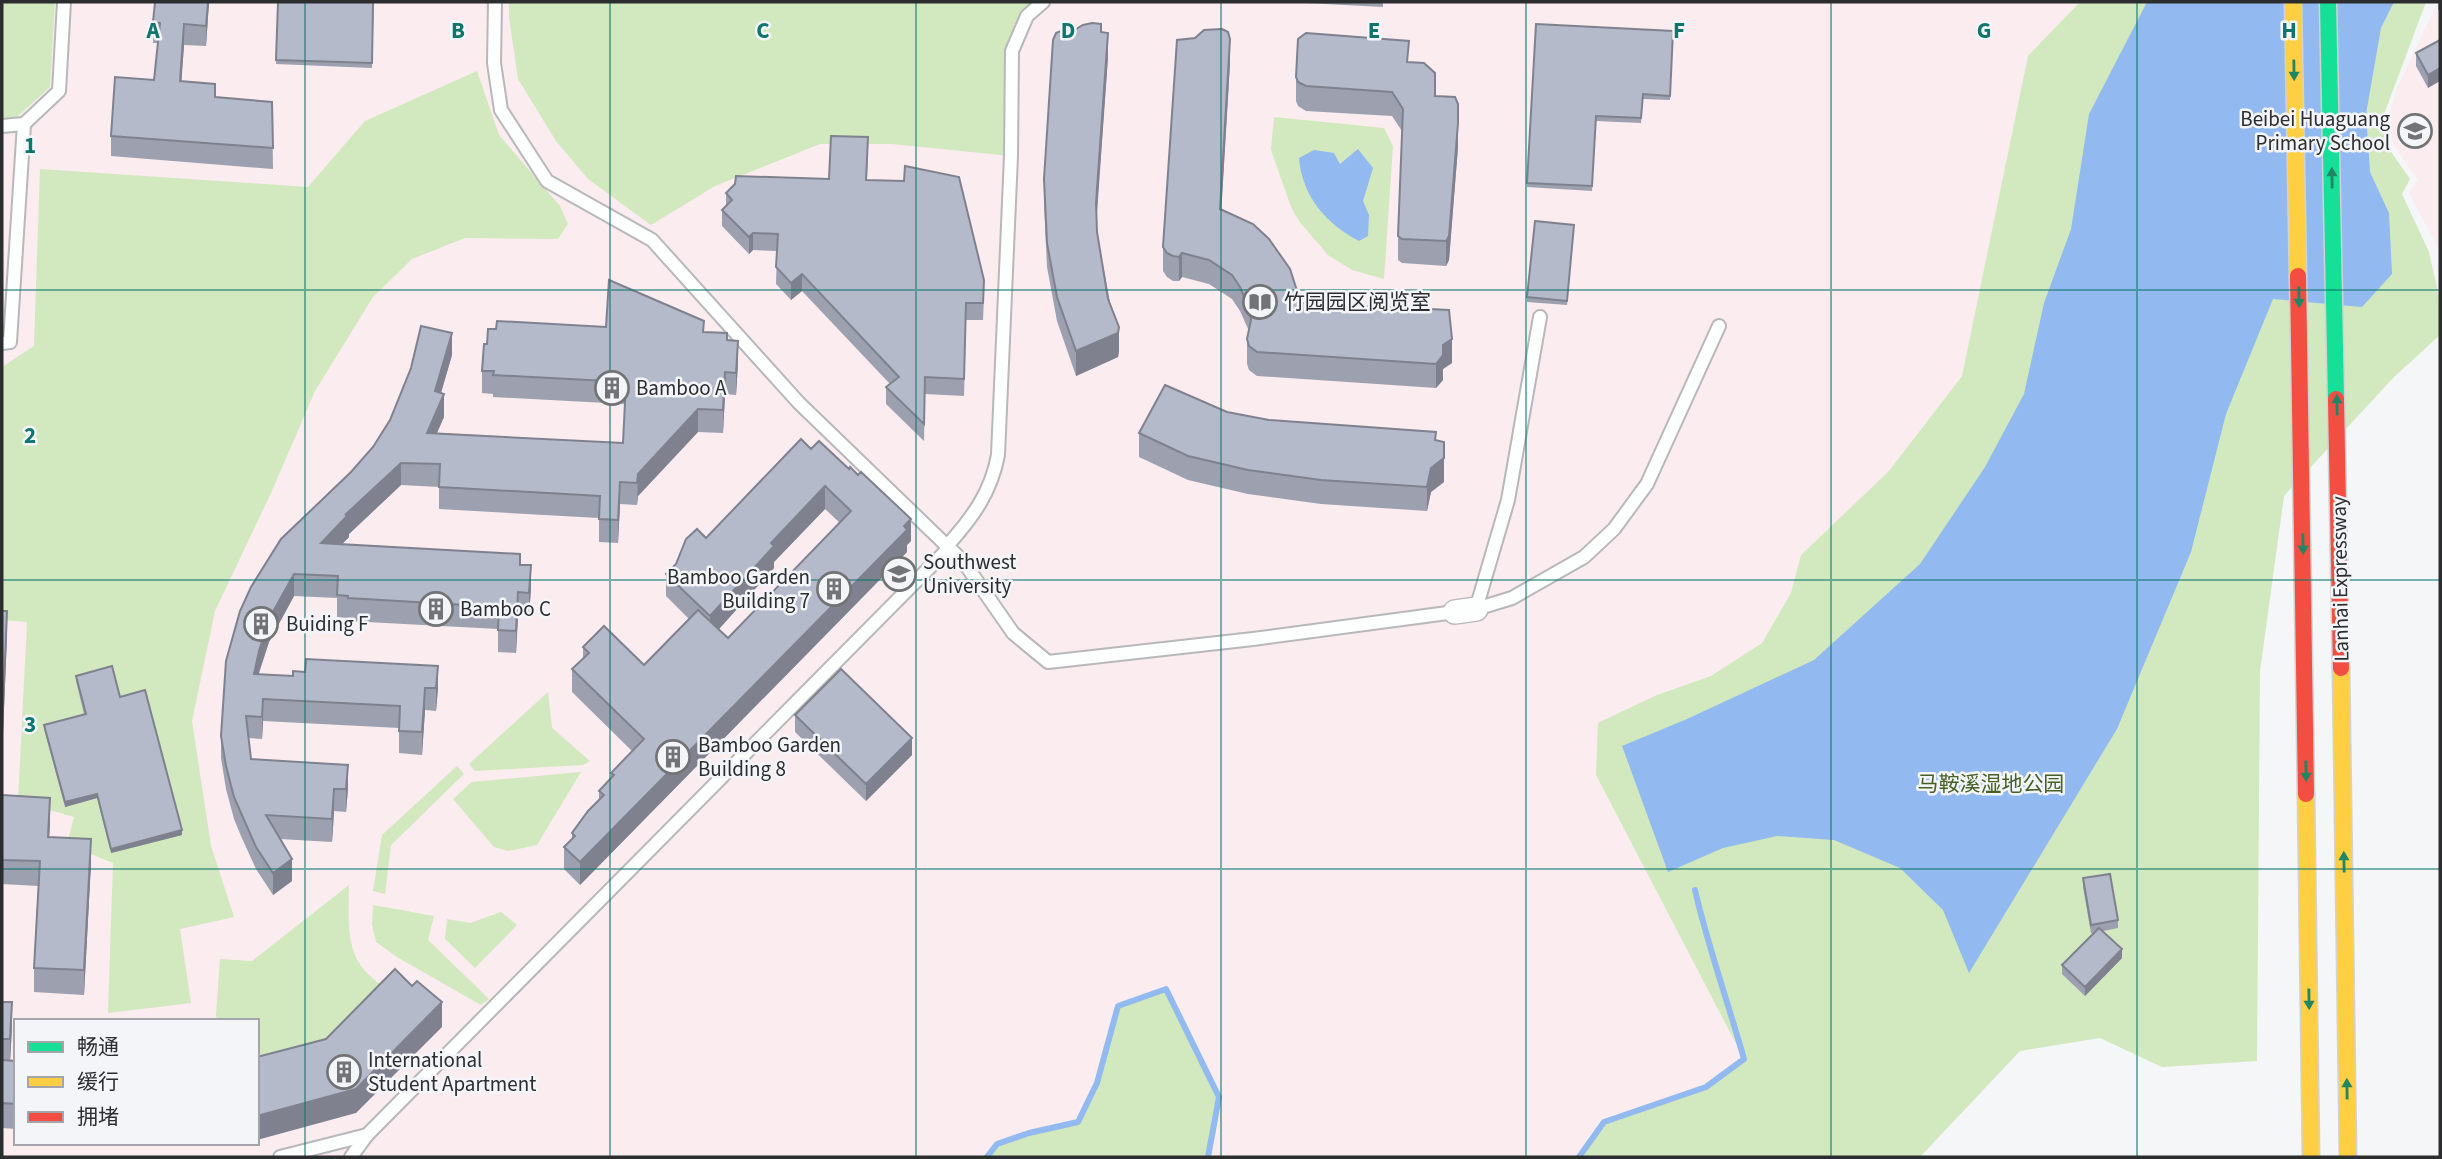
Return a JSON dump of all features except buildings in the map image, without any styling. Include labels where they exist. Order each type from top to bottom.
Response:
[{"type":"highway","name":"Lanhai Expressway","points":[[2293,2],[2311,1157]]},
{"type":"highway","name":"Lanhai Expressway","points":[[2328,2],[2348,1157]]},
{"type":"lane","points":[[2,126],[24,124],[59,90],[64,2]]},
{"type":"lane","points":[[495,2],[494,63],[501,110],[547,181],[652,240],[799,403],[963,561],[1013,633],[1048,662],[1240,641],[1466,610],[1512,598],[1584,557],[1614,529],[1647,484],[1719,326]]},
{"type":"lane","points":[[351,1157],[367,1135],[948,547],[979,508],[995,472],[998,455],[1010,170],[1012,51],[1027,16],[1043,2]]},
{"type":"lane","points":[[2,343],[10,342],[24,124]]},
{"type":"lane","points":[[1466,610],[1508,500],[1540,317]]},
{"type":"lane","points":[[280,1157],[367,1135]]},
{"type":"shaded area","name":"Southwest University","points":[[2,2],[2080,2],[2028,56],[1962,376],[1889,471],[1801,555],[1791,593],[1762,643],[1711,676],[1657,695],[1596,775],[1744,1059],[1706,1087],[1604,1122],[1579,1157],[1208,1157],[1219,1097],[1118,1007],[1097,1083],[1078,1122],[1029,1133],[997,1144],[987,1157],[2,1157]]},
{"type":"shaded area","name":"Beibei Huaguang Primary School","points":[[2438,2],[2440,251],[2409,193],[2418,180],[2393,144],[2388,118],[2398,86]]},
{"type":"green space","points":[[2,2],[55,2],[50,87],[7,126],[2,126]]},
{"type":"green space","points":[[509,2],[1033,2],[1037,6],[1012,51],[1011,156],[892,144],[820,144],[715,186],[651,225],[588,179],[556,141],[518,79]]},
{"type":"green space","name":"马鞍溪湿地公园","points":[[2080,2],[2426,2],[2383,117],[2387,146],[2410,179],[2402,194],[2429,252],[2440,301],[2440,335],[2394,377],[2284,496],[2260,671],[2257,1061],[2162,1067],[2100,1038],[2020,1051],[1920,1157],[1580,1157],[1604,1122],[1706,1087],[1744,1059],[1596,775],[1598,723],[1657,695],[1711,676],[1762,643],[1791,593],[1801,555],[1889,471],[1962,376],[2028,56]]},
{"type":"green space","points":[[477,71],[499,135],[560,206],[568,224],[558,239],[465,238],[412,259],[373,297],[315,391],[271,493],[215,611],[192,721],[211,846],[234,917],[180,929],[191,1003],[108,1013],[113,863],[67,844],[74,817],[18,801],[27,622],[2,620],[2,367],[34,346],[40,169],[308,187],[365,121]]},
{"type":"green space","points":[[1274,117],[1384,128],[1393,146],[1384,279],[1352,270],[1328,255],[1299,221],[1291,207],[1271,150]]},
{"type":"green space","points":[[548,692],[552,728],[590,761],[583,765],[475,771],[469,764]]},
{"type":"green space","points":[[457,766],[464,774],[391,845],[385,894],[373,891],[382,835]]},
{"type":"green space","points":[[581,772],[537,845],[508,851],[494,847],[453,799],[472,782]]},
{"type":"green space","points":[[349,885],[352,948],[367,973],[389,991],[320,1056],[259,1073],[259,1019],[217,1019],[216,1015],[220,959],[252,961]]},
{"type":"green space","points":[[373,905],[434,916],[428,940],[489,999],[481,1005],[376,942],[372,924]]},
{"type":"green space","points":[[501,912],[517,925],[475,968],[445,939],[447,919],[470,923]]},
{"type":"green space","points":[[1166,989],[1219,1097],[1208,1157],[987,1157],[997,1144],[1029,1133],[1078,1122],[1097,1083],[1118,1006]]},
{"type":"water","points":[[2147,2],[2394,2],[2381,28],[2366,114],[2370,172],[2389,213],[2392,274],[2362,307],[2273,299],[2226,414],[2191,552],[2117,729],[1969,973],[1943,910],[1900,868],[1834,840],[1777,836],[1723,848],[1668,872],[1622,746],[1814,660],[1920,564],[1985,467],[2024,394],[2044,303],[2071,229],[2089,114]]},
{"type":"water","points":[[1358,149],[1373,168],[1363,201],[1369,215],[1368,236],[1359,241],[1336,226],[1318,207],[1305,185],[1299,158],[1314,150],[1334,153],[1340,164]]},
{"type":"waterway","points":[[1579,1157],[1604,1122],[1706,1087],[1744,1059],[1695,890]]},
{"type":"waterway","points":[[987,1157],[997,1144],[1029,1133],[1078,1122],[1097,1083],[1118,1006],[1166,989],[1219,1097],[1208,1157]]},
{"type":"traffic: fast","points":[[2328,2],[2336,399]]},
{"type":"traffic: slow","points":[[2293,2],[2298,276]]},
{"type":"traffic: slow","points":[[2341,668],[2348,1157]]},
{"type":"traffic: slow","points":[[2306,794],[2311,1157]]},
{"type":"traffic: jam","points":[[2298,276],[2306,794]]},
{"type":"traffic: jam","points":[[2336,399],[2341,668]]},
{"type":"place","name":"Beibei Huaguang Primary School","points":[[2415,131]]},
{"type":"place","name":"竹园园区阅览室","points":[[1260,302]]},
{"type":"place","name":"Bamboo A","points":[[612,388]]},
{"type":"place","name":"Southwest University","points":[[899,574]]},
{"type":"place","name":"Bamboo Garden Building 7","points":[[834,589]]},
{"type":"place","name":"Bamboo C","points":[[436,609]]},
{"type":"place","name":"Buiding F","points":[[261,624]]},
{"type":"place","name":"Bamboo Garden Building 8","points":[[673,757]]},
{"type":"place","name":"International Student Apartment","points":[[344,1072]]}]
